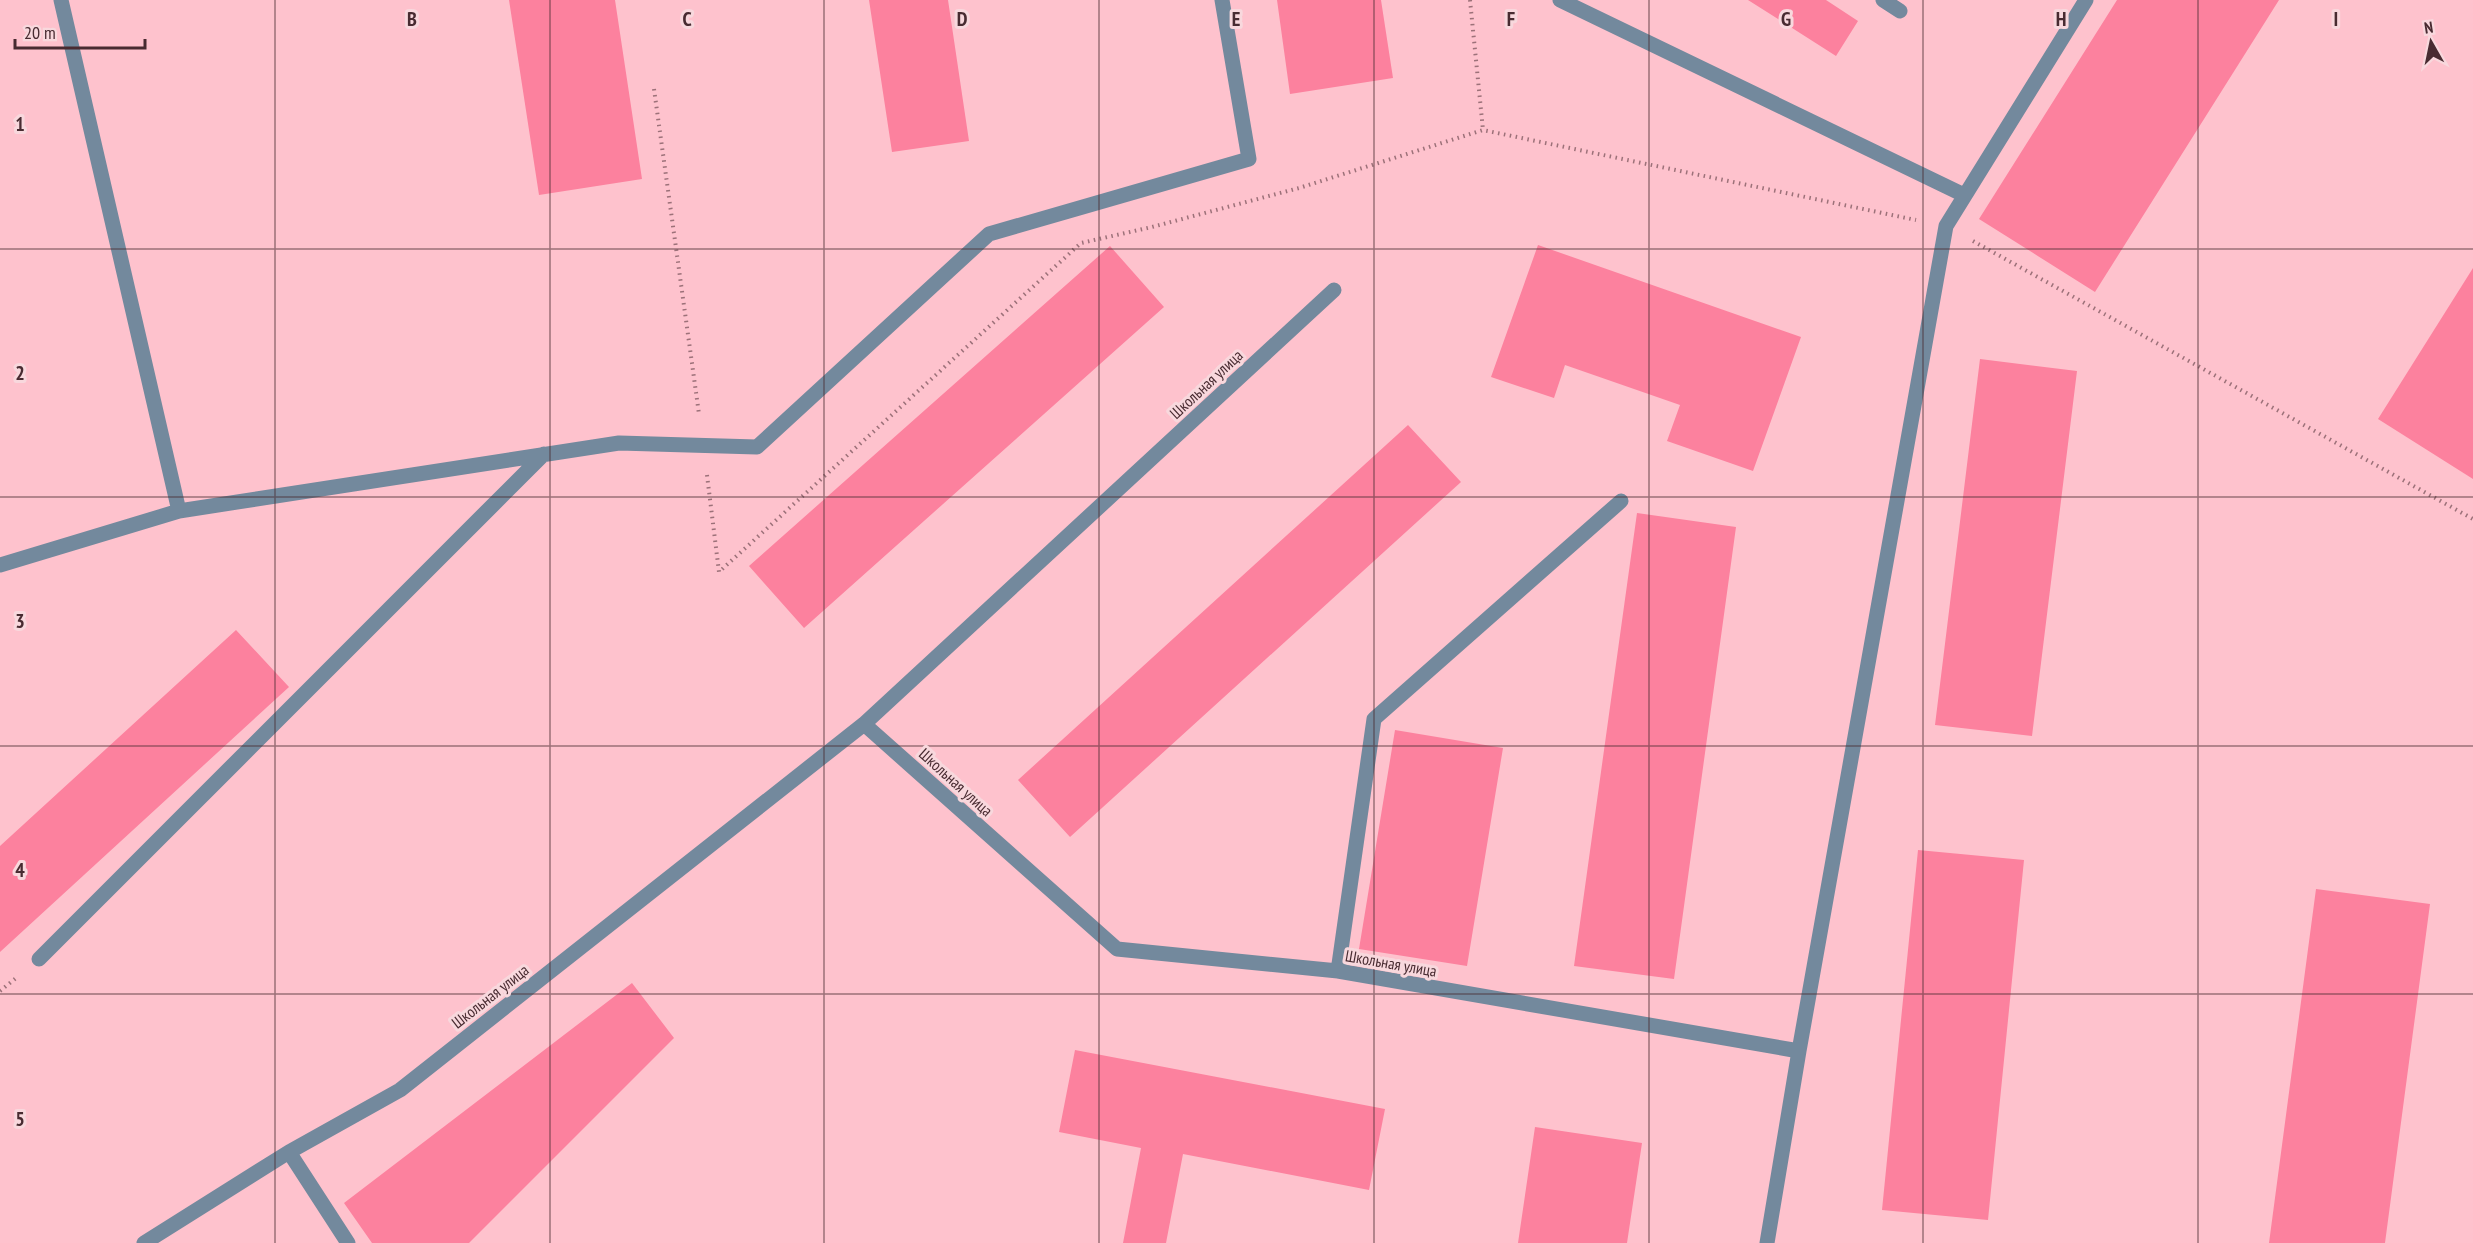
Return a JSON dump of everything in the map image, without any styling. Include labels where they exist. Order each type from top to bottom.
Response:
[{"type":"street","points":[[61,0],[179,512]]},
{"type":"street","points":[[0,565],[179,512],[619,442],[757,447],[989,234],[1249,159],[1222,0]]},
{"type":"street","points":[[1560,0],[1964,195]]},
{"type":"street","points":[[1883,0],[1900,11]]},
{"type":"street","points":[[1767,1243],[1946,226],[2086,0]]},
{"type":"street","name":"Школьная улица","points":[[144,1243],[289,1152],[400,1090],[864,724],[1334,290]]},
{"type":"street","points":[[39,959],[544,454]]},
{"type":"street","points":[[1338,971],[1374,719],[1621,501]]},
{"type":"street","name":"Школьная улица","points":[[864,724],[1117,949],[1338,971],[1799,1052]]},
{"type":"street","points":[[289,1152],[348,1243]]},
{"type":"path","points":[[1470,0],[1483,130]]},
{"type":"path","points":[[654,89],[704,445],[719,572],[1081,243],[1152,227],[1299,188],[1483,130],[1946,226],[2473,519]]},
{"type":"building","points":[[509,0],[615,0],[642,179],[539,195]]},
{"type":"building","points":[[869,0],[948,0],[969,141],[892,152]]},
{"type":"building","points":[[1277,0],[1381,0],[1393,78],[1290,94]]},
{"type":"building","points":[[1748,0],[1826,0],[1858,21],[1836,56]]},
{"type":"building","points":[[2117,0],[2279,0],[2095,292],[1979,219]]},
{"type":"building","points":[[1538,245],[1801,337],[1753,471],[1667,441],[1680,405],[1565,365],[1554,398],[1491,377]]},
{"type":"building","points":[[1110,246],[1164,307],[804,628],[749,566]]},
{"type":"building","points":[[2473,268],[2473,479],[2378,419]]},
{"type":"building","points":[[1980,359],[2077,371],[2032,736],[1935,725]]},
{"type":"building","points":[[1408,425],[1461,482],[1070,837],[1018,780]]},
{"type":"building","points":[[1637,513],[1736,527],[1674,979],[1574,966]]},
{"type":"building","points":[[236,630],[289,687],[0,952],[0,846]]},
{"type":"building","points":[[1395,730],[1503,748],[1467,966],[1359,949]]},
{"type":"building","points":[[1918,850],[2024,860],[1988,1220],[1882,1210]]},
{"type":"building","points":[[2316,889],[2430,904],[2385,1243],[2269,1243]]},
{"type":"building","points":[[632,983],[674,1038],[469,1243],[372,1243],[344,1203]]},
{"type":"building","points":[[1075,1050],[1385,1109],[1369,1190],[1183,1154],[1166,1243],[1123,1243],[1141,1148],[1059,1132]]},
{"type":"building","points":[[1535,1127],[1642,1143],[1627,1243],[1518,1243]]}]
